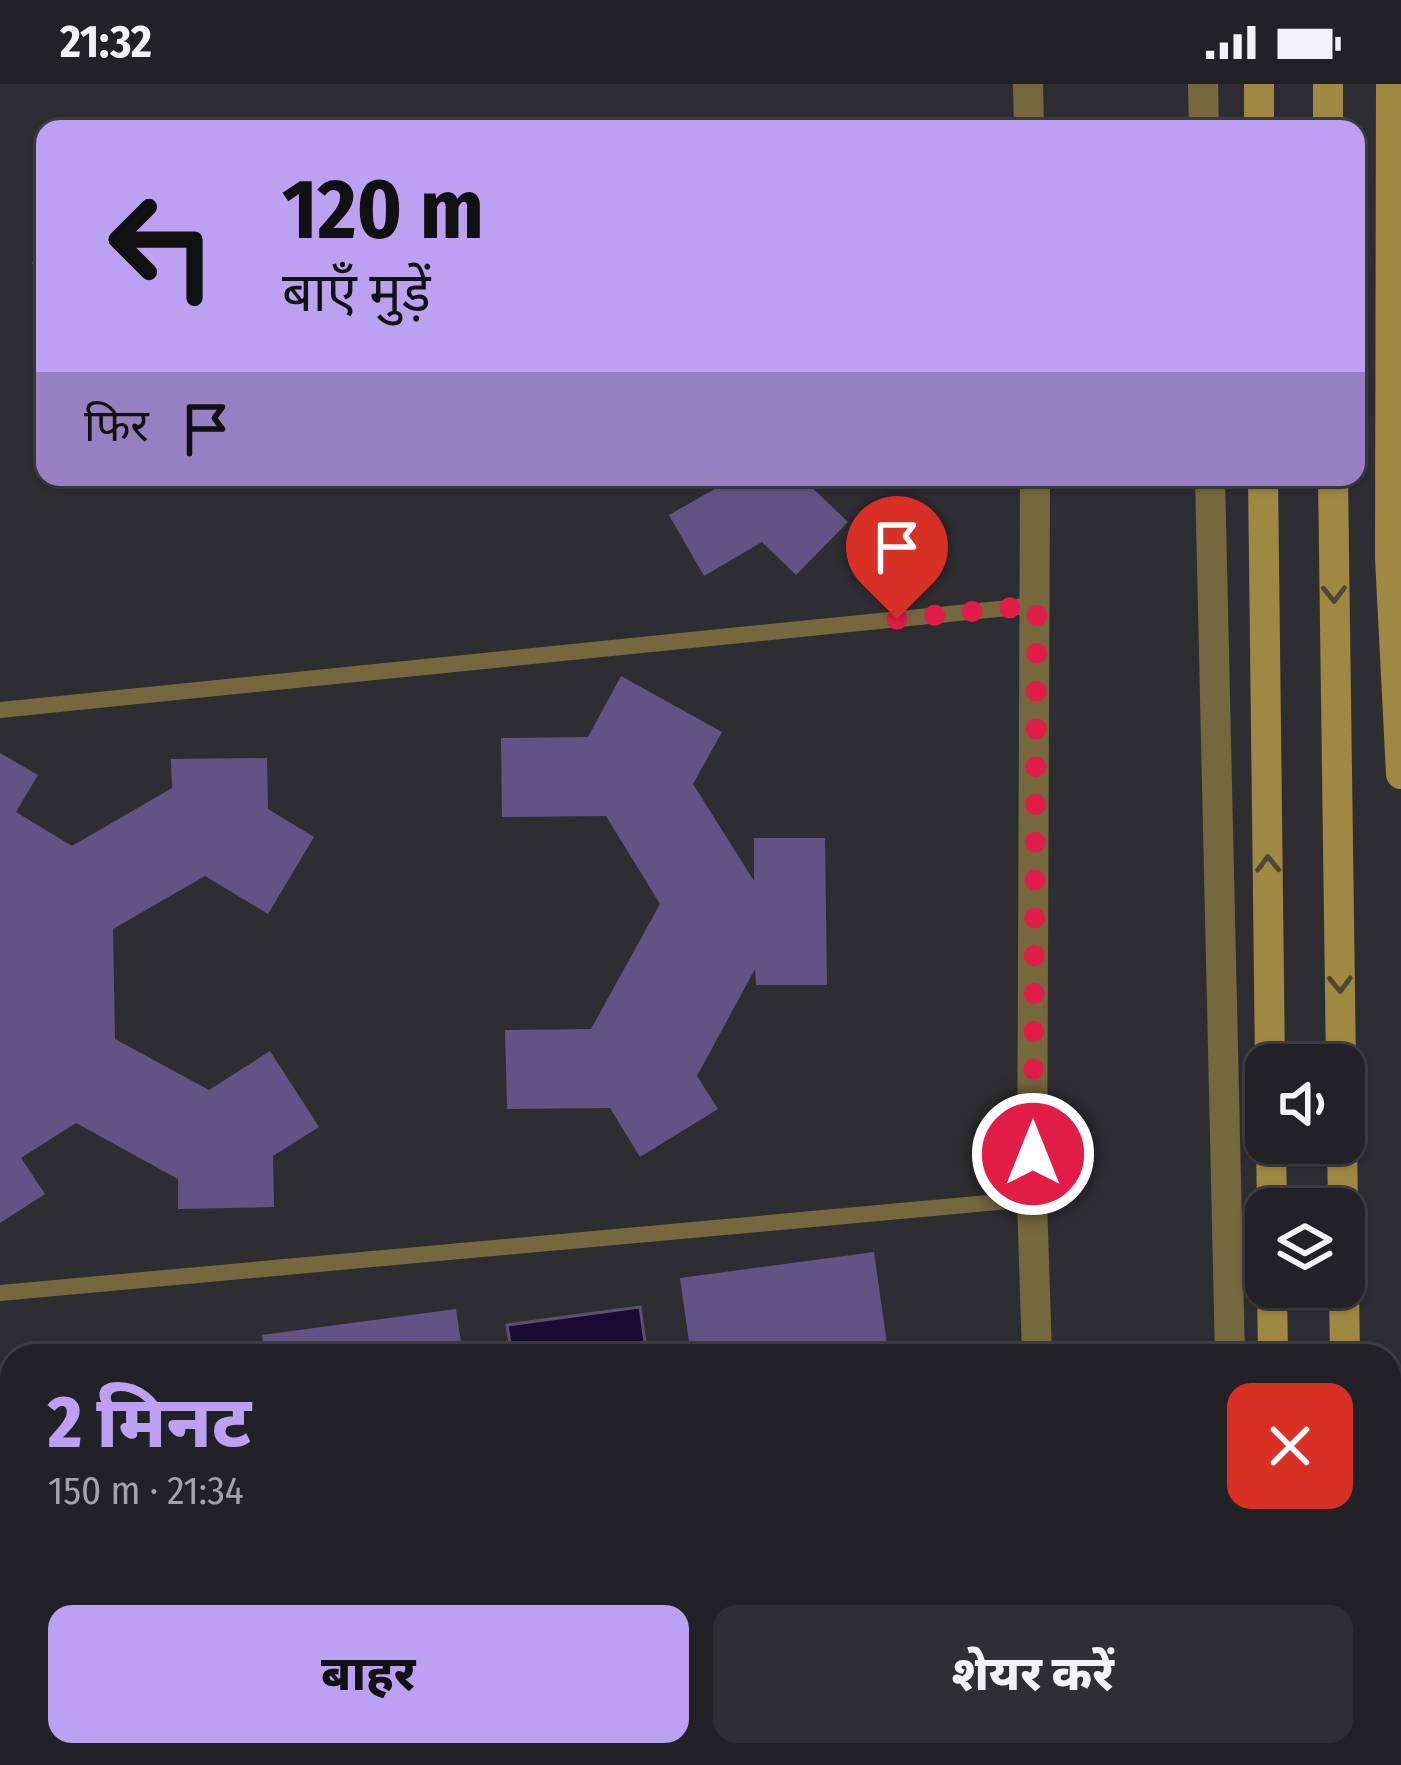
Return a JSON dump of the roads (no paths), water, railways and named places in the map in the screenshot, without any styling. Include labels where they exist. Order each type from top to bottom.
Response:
[{"type":"main road","points":[[1259,84],[1259,120]]},
{"type":"main road","points":[[1328,84],[1328,120]]},
{"type":"main road","points":[[1391,84],[1390,559],[1401,774]]},
{"type":"main road","points":[[1263,486],[1270,1044]]},
{"type":"main road","points":[[1333,486],[1341,1044]]},
{"type":"main road","points":[[1272,1308],[1273,1344]]},
{"type":"main road","points":[[1344,1308],[1345,1344]]},
{"type":"street","points":[[1028,84],[1029,120]]},
{"type":"street","points":[[1203,84],[1204,120]]},
{"type":"street","points":[[1035,486],[1032,1199],[1036,1344]]},
{"type":"street","points":[[1210,486],[1230,1344]]},
{"type":"lane","points":[[0,710],[1037,605]]},
{"type":"lane","points":[[0,1294],[1032,1199]]}]
